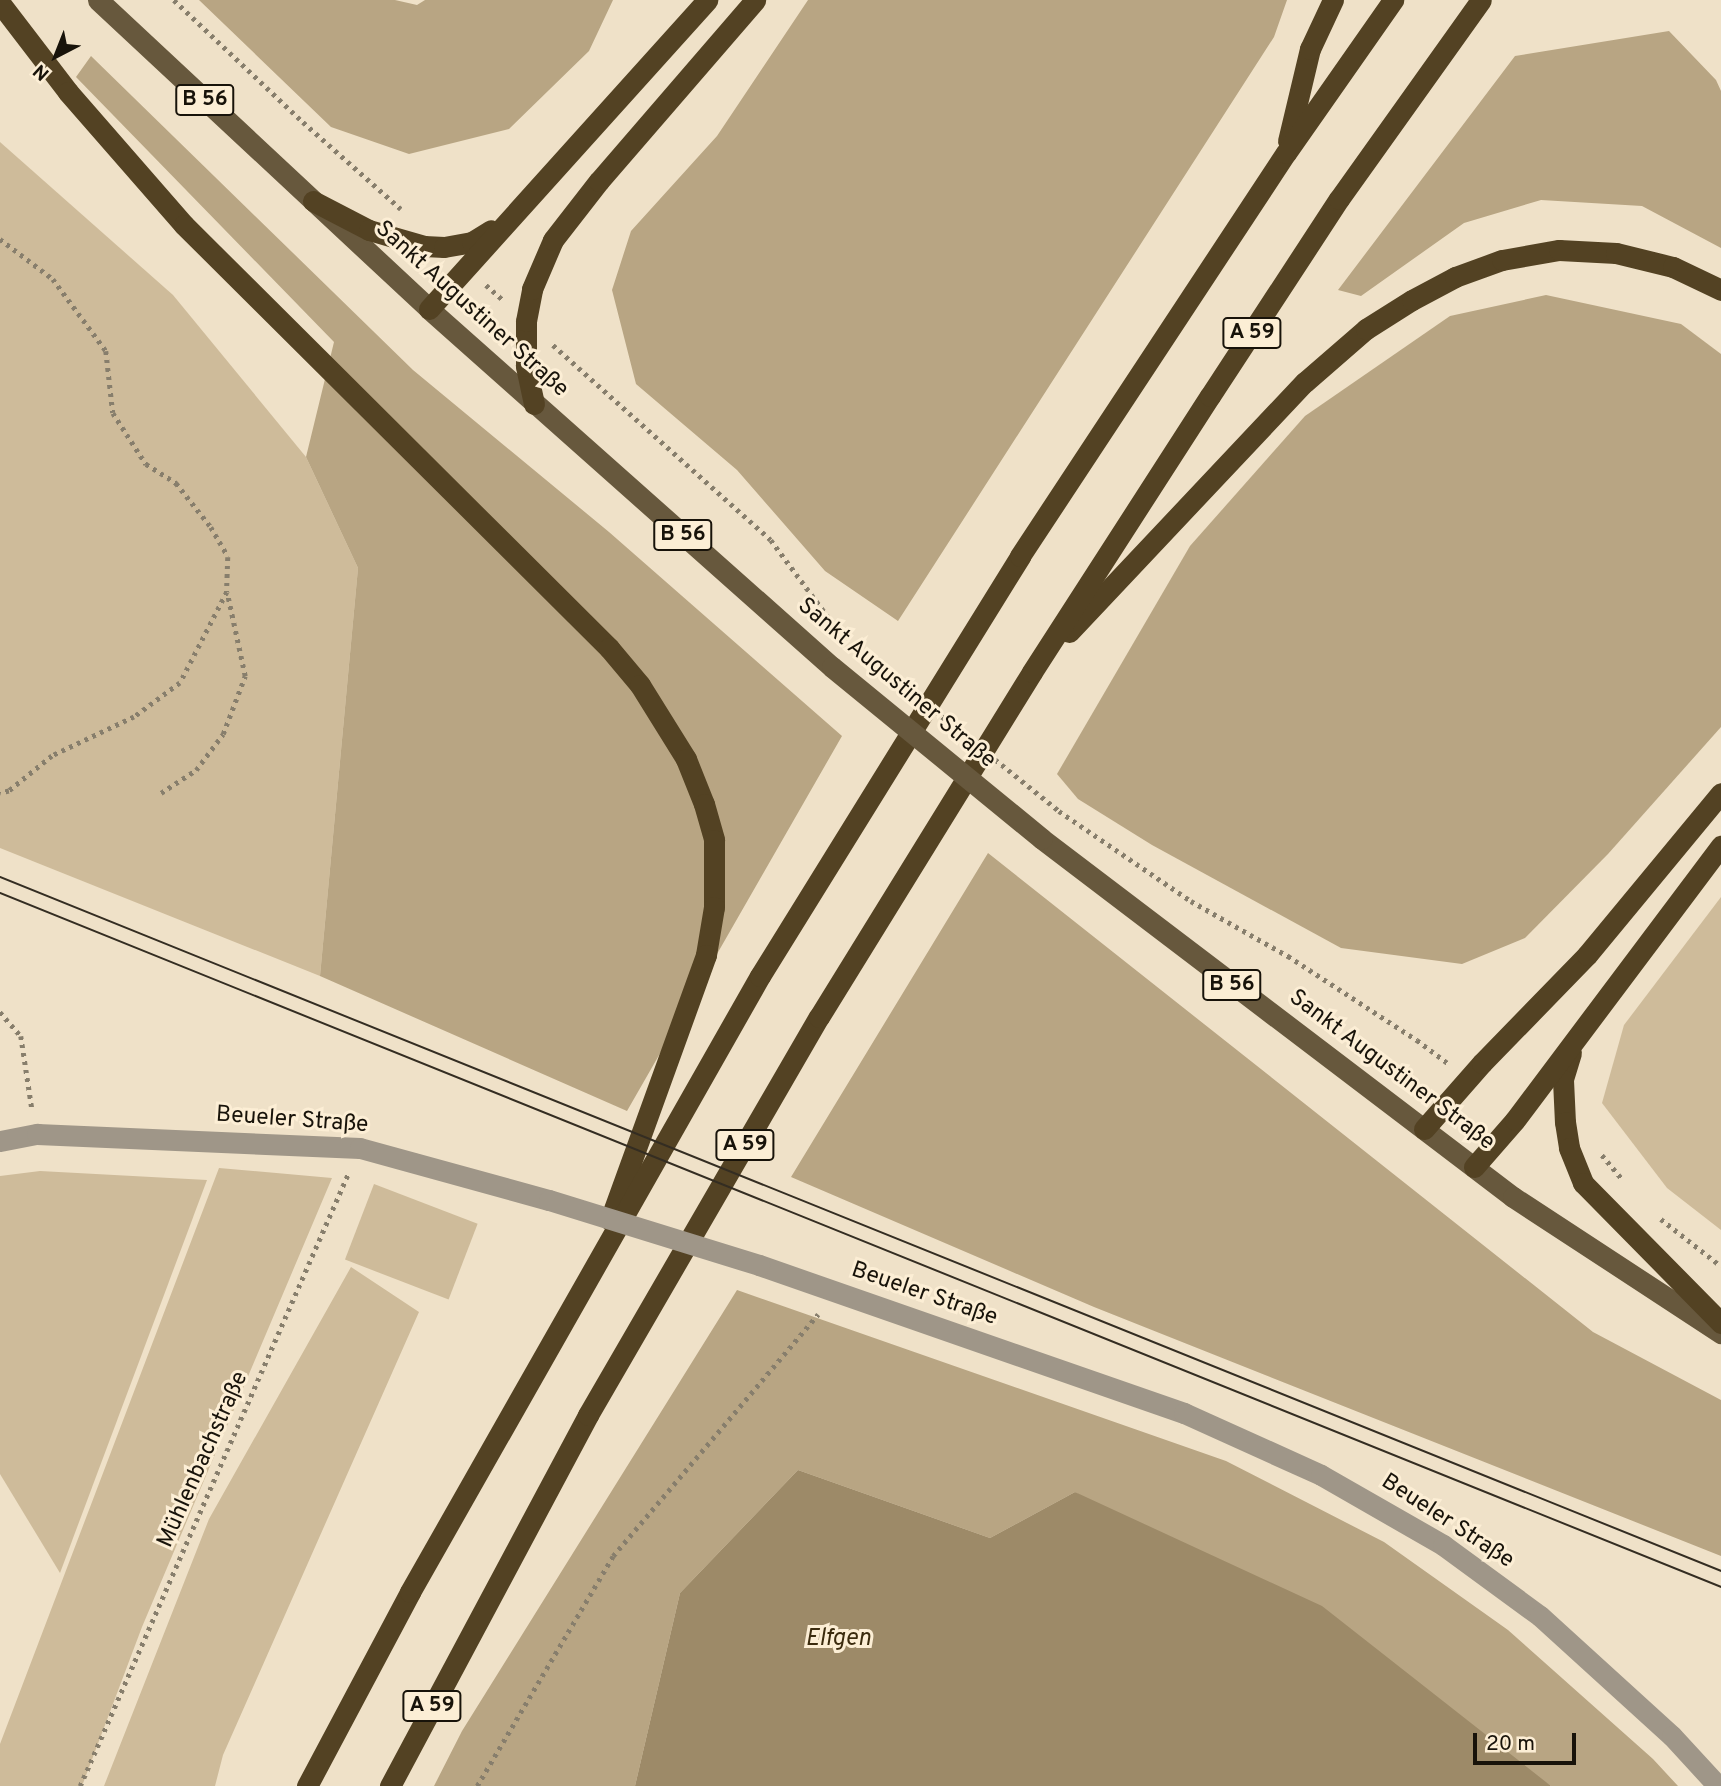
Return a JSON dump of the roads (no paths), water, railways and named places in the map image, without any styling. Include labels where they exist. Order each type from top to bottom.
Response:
[{"type":"highway","points":[[429,309],[707,0]]},
{"type":"highway","points":[[534,404],[526,366],[526,321],[532,289],[553,240],[599,181],[755,0]]},
{"type":"highway","points":[[1286,153],[1310,49],[1333,0]]},
{"type":"highway","points":[[307,1786],[410,1592],[760,976],[1020,556],[1286,153],[1393,0]]},
{"type":"highway","name":"A 59","points":[[390,1786],[588,1415],[819,1017],[1032,672],[1339,199],[1481,0]]},
{"type":"highway","points":[[0,4],[85,113],[184,225],[609,648],[640,685],[686,759],[704,804],[714,840],[714,907],[706,955],[591,1271]]},
{"type":"highway","points":[[313,201],[369,230],[424,246],[444,247],[472,242],[508,220]]},
{"type":"highway","points":[[1032,672],[1305,382],[1366,329],[1412,300],[1455,277],[1502,260],[1559,250],[1616,253],[1674,267],[1721,290]]},
{"type":"highway","points":[[1424,1129],[1468,1079],[1587,956],[1721,793]]},
{"type":"highway","points":[[1474,1167],[1516,1120],[1721,846]]},
{"type":"highway","points":[[1574,1044],[1563,1080],[1569,1148],[1583,1183],[1721,1323]]},
{"type":"main road","name":"Sankt Augustiner Straße","points":[[98,0],[429,309],[832,667],[1042,839],[1513,1197],[1721,1333]]},
{"type":"street","name":"Beueler Straße","points":[[0,1141],[37,1134],[360,1148],[549,1200],[759,1265],[1184,1413],[1321,1475],[1443,1545],[1540,1616],[1672,1736],[1718,1786]]},
{"type":"water","name":"Elfgen","points":[[798,1470],[990,1538],[1075,1492],[1322,1606],[1551,1786],[635,1786],[680,1593]]},
{"type":"tram line","points":[[0,877],[1721,1571]]},
{"type":"tram line","points":[[0,893],[1721,1587]]}]
